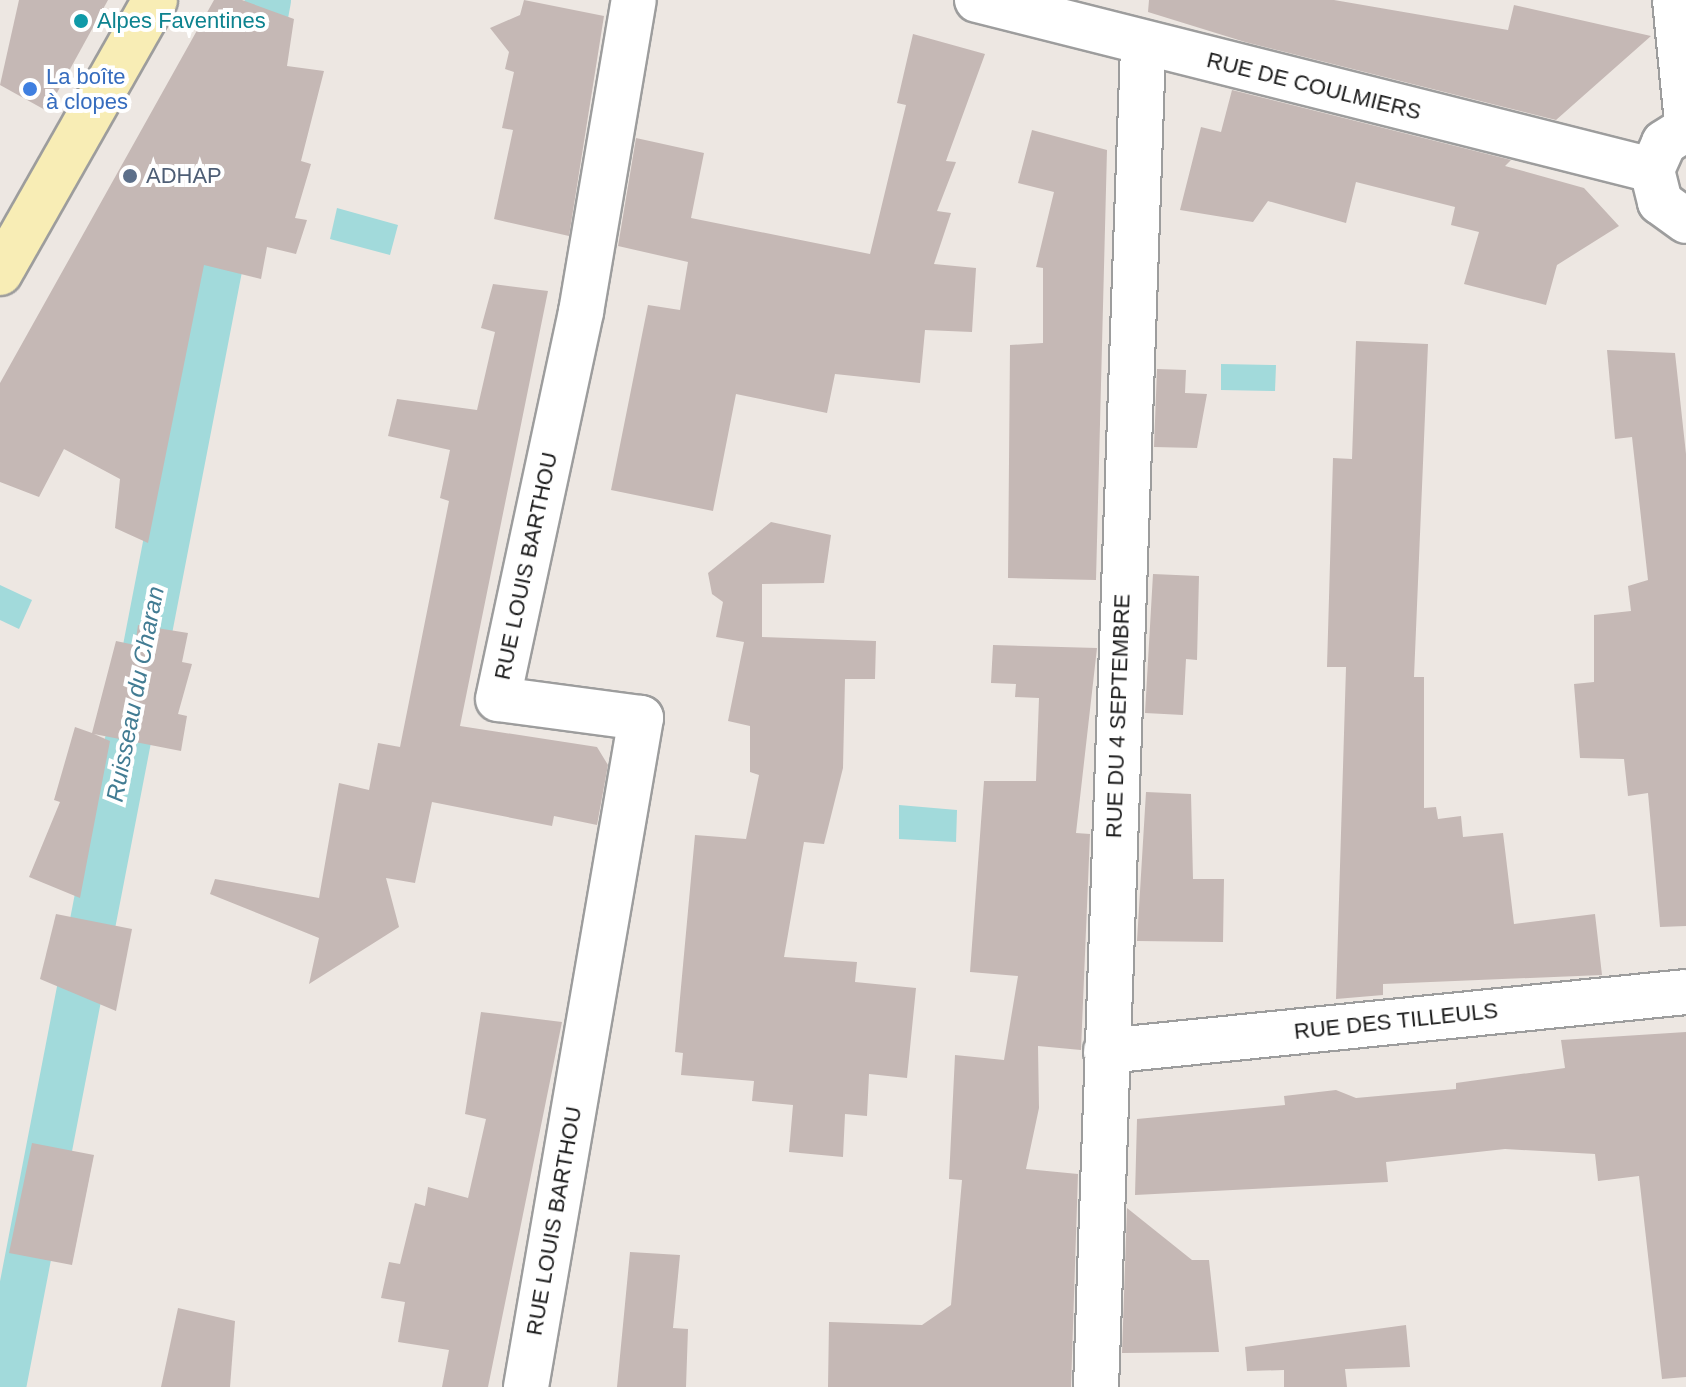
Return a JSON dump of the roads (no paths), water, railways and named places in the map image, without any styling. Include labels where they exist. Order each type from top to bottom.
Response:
[{"type":"main road","points":[[0,273],[155,0]]},
{"type":"street","name":"RUE LOUIS BARTHOU","points":[[526,1387],[641,718],[498,699],[581,312],[634,0]]},
{"type":"street","name":"RUE DE COULMIERS","points":[[977,0],[1143,46],[1652,170]]},
{"type":"street","points":[[1675,0],[1686,113]]},
{"type":"street","name":"RUE DU 4 SEPTEMBRE","points":[[1096,1387],[1143,46]]},
{"type":"street","points":[[1686,129],[1664,143],[1652,170],[1660,202],[1686,221]]},
{"type":"street","name":"RUE DES TILLEULS","points":[[1106,1051],[1686,992]]},
{"type":"water","points":[[337,208],[398,225],[390,255],[330,239]]},
{"type":"water","points":[[1221,364],[1276,365],[1275,391],[1221,390]]},
{"type":"water","points":[[0,585],[32,600],[19,629],[0,620]]},
{"type":"water","points":[[899,805],[957,810],[956,842],[899,839]]},
{"type":"waterway","name":"Ruisseau du Charan","points":[[255,71],[268,0]]},
{"type":"waterway","name":"Ruisseau du Charan","points":[[3,1387],[231,208]]},
{"type":"place","name":"Alpes Faventines","points":[[81,21]]},
{"type":"place","name":"La boîte à clopes","points":[[30,89]]},
{"type":"place","name":"ADHAP","points":[[130,176]]}]
